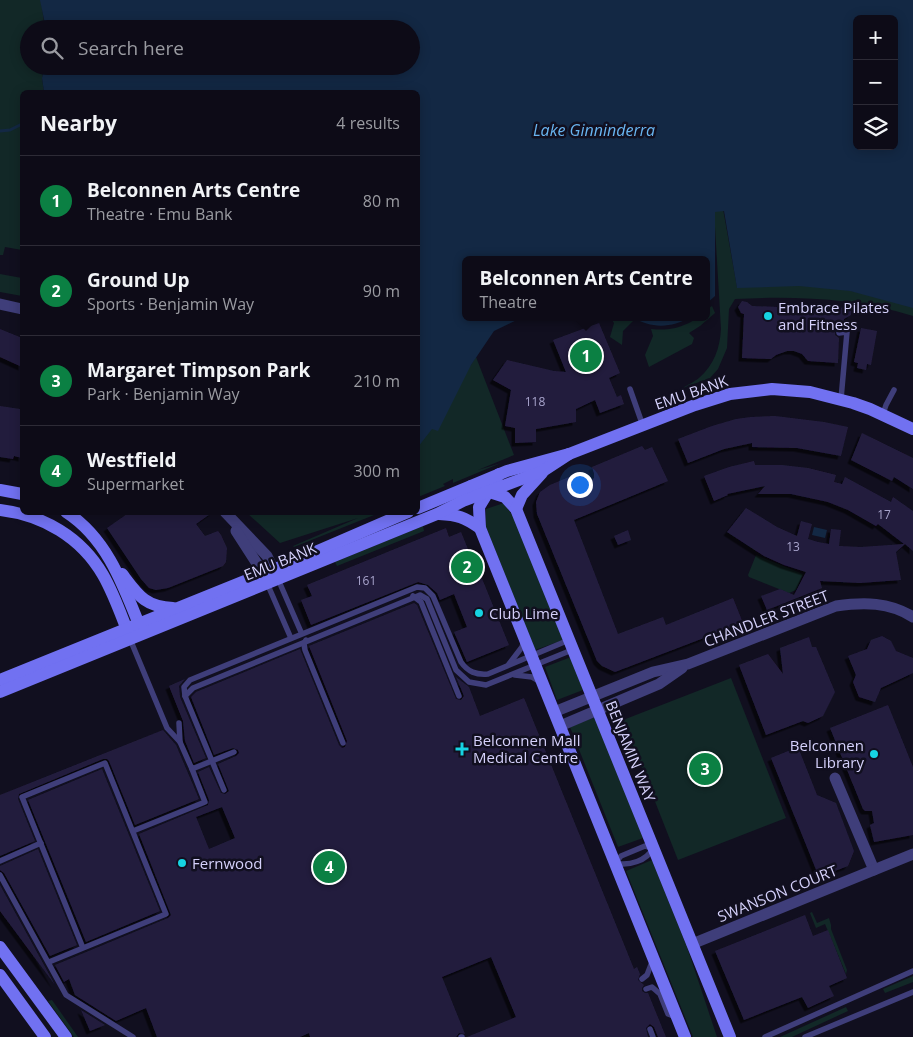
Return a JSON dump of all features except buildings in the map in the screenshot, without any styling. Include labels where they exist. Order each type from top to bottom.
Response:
[{"type":"main road","name":"EMU BANK","points":[[420,507],[499,474],[539,461],[569,454],[713,398],[750,391],[772,389],[810,392],[841,399],[883,414],[913,430]]},
{"type":"main road","name":"EMU BANK","points":[[1,681],[34,677],[128,634],[271,576],[437,514],[488,491],[543,471],[569,454]]},
{"type":"main road","points":[[471,486],[505,497],[516,509],[522,495],[543,471]]},
{"type":"main road","points":[[499,474],[479,507],[480,528],[685,1037]]},
{"type":"main road","points":[[0,490],[20,494]]},
{"type":"main road","name":"BENJAMIN WAY","points":[[516,509],[730,1037]]},
{"type":"main road","points":[[0,510],[20,513]]},
{"type":"main road","points":[[437,514],[457,515],[480,528]]},
{"type":"main road","points":[[25,515],[39,519],[66,534],[79,544],[93,560],[104,576],[128,634]]},
{"type":"main road","points":[[70,515],[94,536],[141,597],[158,608],[176,608]]},
{"type":"main road","name":"EMU BANK","points":[[141,629],[176,608],[271,576],[402,515]]},
{"type":"main road","points":[[110,558],[141,629]]},
{"type":"main road","points":[[0,947],[66,1037]]},
{"type":"main road","points":[[0,975],[45,1037]]},
{"type":"street","points":[[0,304],[20,308]]},
{"type":"street","points":[[227,515],[271,576]]},
{"type":"street","name":"CHANDLER STREET","points":[[554,712],[652,672],[688,664],[836,606],[856,603],[891,606],[913,617]]},
{"type":"street","name":"CHANDLER STREET","points":[[560,726],[659,684],[688,664]]},
{"type":"street","points":[[835,778],[874,870]]},
{"type":"street","name":"SWANSON COURT","points":[[692,944],[913,854]]},
{"type":"lane","points":[[839,333],[847,332],[841,399]]},
{"type":"lane","points":[[630,390],[643,426]]},
{"type":"lane","points":[[883,414],[894,390]]},
{"type":"lane","points":[[271,576],[300,634],[302,644],[343,743]]},
{"type":"lane","points":[[271,576],[290,636]]},
{"type":"lane","points":[[224,790],[185,696],[184,687],[190,680],[417,588],[425,588],[433,596],[461,662],[472,672],[482,674],[534,660],[570,645]]},
{"type":"lane","points":[[310,662],[304,644],[310,633],[406,594],[411,595],[421,602],[459,696]]},
{"type":"lane","points":[[185,696],[194,688],[420,595],[426,599],[454,665],[464,679],[478,685],[486,685],[511,675],[534,660],[570,645]]},
{"type":"lane","points":[[128,634],[167,728],[180,742],[205,802],[133,832]]},
{"type":"lane","points":[[508,666],[522,647],[525,638]]},
{"type":"lane","points":[[511,675],[532,677],[543,683]]},
{"type":"lane","points":[[179,723],[180,742]]},
{"type":"lane","points":[[192,770],[234,752]]},
{"type":"lane","points":[[49,962],[166,914],[105,763],[22,797],[83,948]]},
{"type":"lane","points":[[0,861],[41,843]]},
{"type":"lane","points":[[645,846],[653,848],[649,856],[625,866],[615,863],[621,856],[645,846]]},
{"type":"lane","points":[[0,875],[66,995],[133,1037]]},
{"type":"lane","points":[[642,979],[647,975],[653,958]]},
{"type":"lane","points":[[765,1037],[913,971]]},
{"type":"lane","points":[[646,989],[652,987],[660,994],[668,1014],[678,1018]]},
{"type":"lane","points":[[805,1037],[913,992]]},
{"type":"lane","points":[[650,1029],[653,1037]]},
{"type":"green space","points":[[0,0],[41,0],[44,20],[20,20],[20,75],[43,75],[44,90],[20,90],[20,250],[5,247],[3,255],[0,255]]},
{"type":"green space","points":[[723,209],[737,287],[796,286],[841,289],[913,306],[913,316],[869,305],[847,302],[802,298],[735,299],[729,309],[727,348],[718,369],[710,378],[683,388],[699,378],[709,368],[719,343],[721,329],[714,210]]},
{"type":"green space","points":[[0,274],[20,278],[20,296],[0,292]]},
{"type":"green space","points":[[712,306],[715,313],[710,317],[710,307]]},
{"type":"green space","points":[[613,321],[633,321],[623,331],[622,345],[610,337],[614,323]]},
{"type":"green space","points":[[693,321],[706,321],[689,333],[694,338],[692,344],[649,367],[645,355],[653,336],[651,329],[675,328]]},
{"type":"green space","points":[[476,357],[514,455],[478,470],[501,463],[453,483],[453,479],[443,484],[445,486],[420,496],[420,442]]},
{"type":"green space","points":[[504,503],[514,518],[563,640],[535,650],[486,527],[486,509]]},
{"type":"green space","points":[[249,515],[374,515],[294,547],[358,518],[280,543]]},
{"type":"green space","points":[[423,526],[424,531],[337,566],[335,562]]},
{"type":"green space","points":[[756,555],[803,574],[796,590],[789,593],[749,577],[748,575]]},
{"type":"green space","points":[[571,657],[583,690],[557,700],[545,667]]},
{"type":"green space","points":[[731,678],[786,818],[678,860],[623,720]]},
{"type":"green space","points":[[595,717],[643,838],[618,847],[570,727]]},
{"type":"green space","points":[[652,860],[687,947],[717,1037],[693,1037],[626,871]]},
{"type":"green space","points":[[812,912],[817,923],[829,918],[831,929],[847,970],[846,974],[825,924],[816,928],[810,913]]},
{"type":"green space","points":[[913,976],[913,982],[885,993],[883,989]]},
{"type":"green space","points":[[52,1000],[78,1037],[74,1037],[48,1001]]},
{"type":"green space","points":[[846,1007],[848,1011],[792,1037],[780,1037]]},
{"type":"water","name":"Lake Ginninderra","points":[[40,0],[913,0],[913,308],[850,291],[799,286],[737,288],[724,211],[715,212],[715,296],[710,300],[710,256],[462,256],[462,321],[515,321],[494,331],[471,365],[438,431],[432,429],[420,444],[420,90],[44,90],[43,75],[420,75],[420,20],[44,20]]},
{"type":"water","points":[[639,321],[684,321],[662,326]]},
{"type":"water","points":[[814,527],[827,530],[825,538],[812,535]]},
{"type":"waterway","points":[[0,131],[10,130],[20,125]]},
{"type":"place","name":"Embrace Pilates and Fitness","points":[[768,316]]},
{"type":"place","name":"Belconnen Arts Centre","points":[[586,356]]},
{"type":"place","name":"Ground Up","points":[[467,567]]},
{"type":"place","name":"Club Lime","points":[[479,613]]},
{"type":"place","name":"Belconnen Mall Medical Centre","points":[[462,749]]},
{"type":"place","name":"Belconnen Library","points":[[874,754]]},
{"type":"place","name":"Margaret Timpson Park","points":[[705,769]]},
{"type":"place","name":"Fernwood","points":[[182,863]]},
{"type":"place","name":"Westfield","points":[[329,867]]}]
